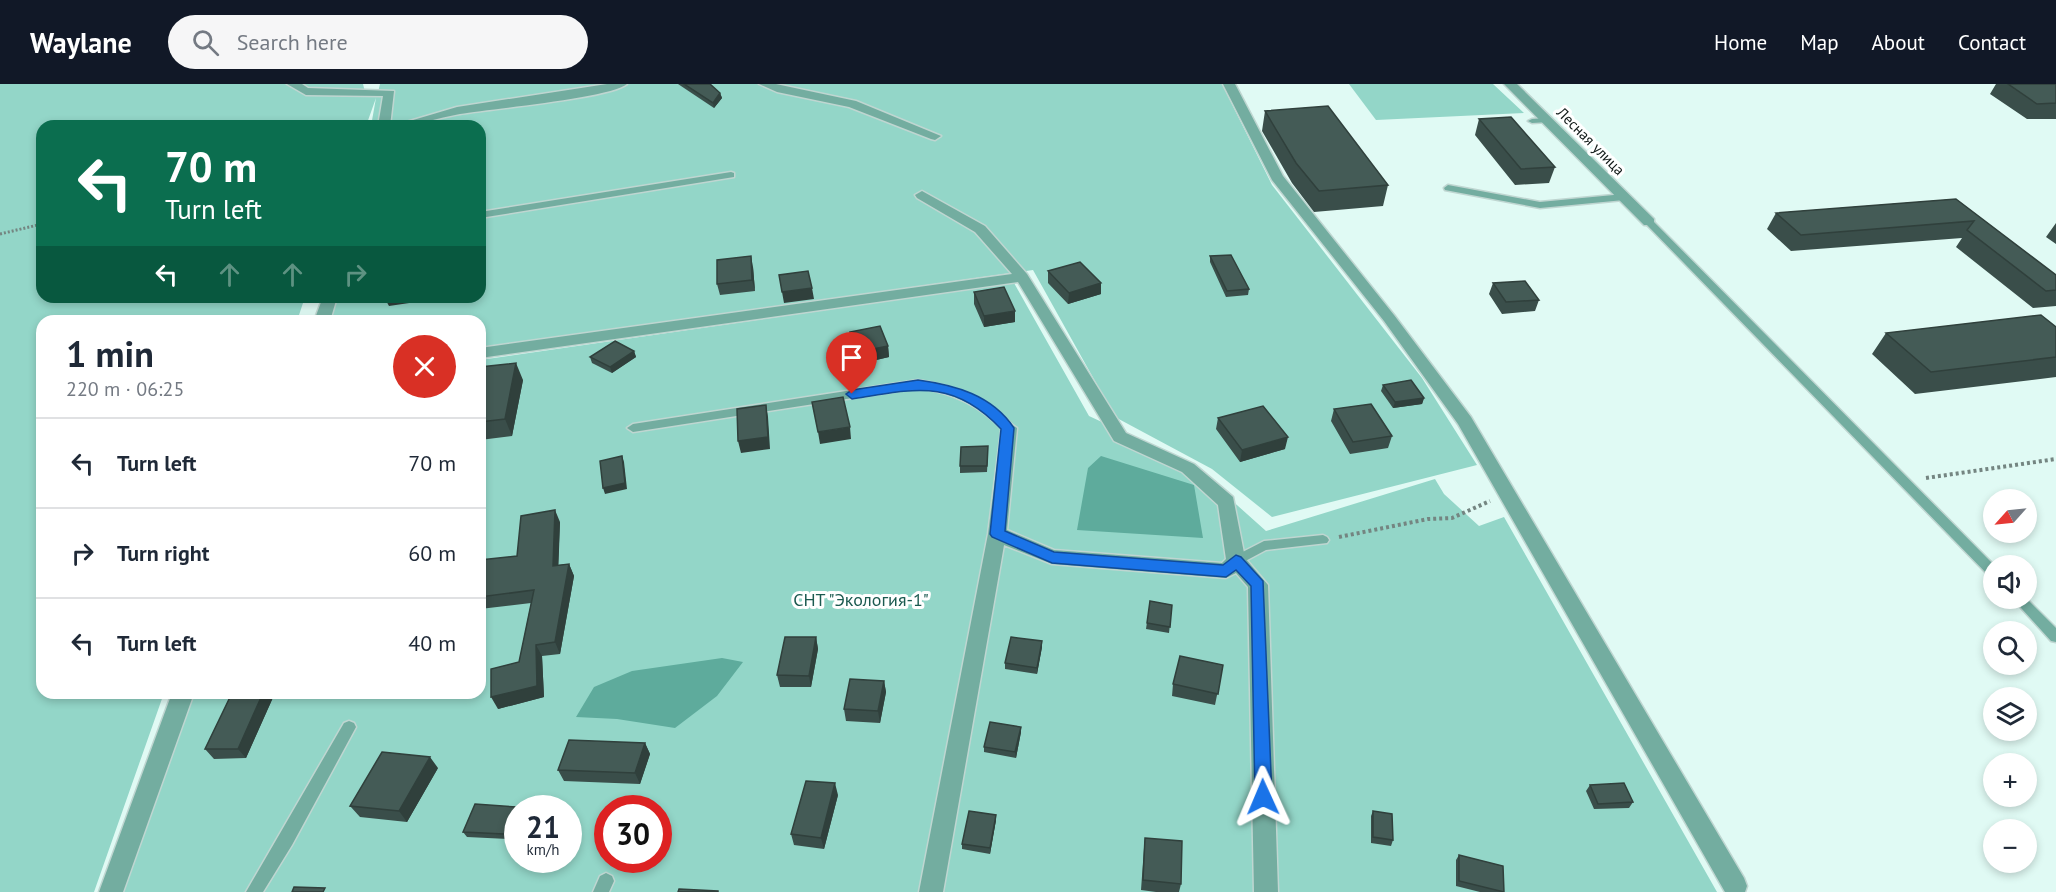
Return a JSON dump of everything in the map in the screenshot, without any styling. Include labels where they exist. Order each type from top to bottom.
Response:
[{"type":"street","points":[[293,84],[306,91],[390,93],[385,120]]},
{"type":"street","points":[[422,120],[457,111],[556,97],[621,84]]},
{"type":"street","points":[[765,84],[781,90],[852,104],[935,136]]},
{"type":"street","points":[[1229,84],[1277,177],[1389,318],[1458,411],[1735,886]]},
{"type":"street","name":"Лесная улица","points":[[1510,84],[1649,222]]},
{"type":"street","points":[[922,195],[980,230],[1022,277],[1120,437],[1188,468],[1227,502],[1236,561],[1258,585],[1266,892]]},
{"type":"street","points":[[486,352],[1022,277]]},
{"type":"street","points":[[931,892],[998,534],[1008,428]]},
{"type":"street","points":[[998,534],[1052,557],[1226,571],[1236,561]]},
{"type":"street","points":[[111,892],[181,699]]},
{"type":"lane","points":[[1532,121],[1546,120]]},
{"type":"lane","points":[[486,214],[731,175]]},
{"type":"lane","points":[[1448,188],[1540,205],[1624,197]]},
{"type":"lane","points":[[1649,222],[1983,562]]},
{"type":"lane","points":[[633,428],[918,384],[952,389],[992,411],[1008,428]]},
{"type":"lane","points":[[1236,561],[1264,546],[1323,540]]},
{"type":"lane","points":[[2029,609],[2056,637]]},
{"type":"lane","points":[[254,892],[349,727]]},
{"type":"path","points":[[0,234],[36,225]]},
{"type":"path","points":[[1905,482],[2056,459]]},
{"type":"path","points":[[1323,540],[1466,514],[1506,491]]},
{"type":"green space","points":[[0,84],[363,84],[365,92],[377,96],[380,84],[1222,84],[1272,185],[1422,378],[1477,465],[1272,517],[1212,469],[1115,417],[1033,270],[486,347],[486,315],[330,315],[333,303],[486,303],[486,120],[372,120],[376,98],[368,120],[36,120],[36,303],[303,303],[299,315],[36,315],[36,699],[162,699],[94,892],[0,892]]},
{"type":"green space","points":[[1349,84],[1493,84],[1524,113],[1376,120]]},
{"type":"green space","name":"СНТ \"Экология-1\"","points":[[1014,283],[1089,416],[1190,463],[1266,531],[1435,479],[1444,494],[1479,526],[1504,517],[1717,892],[99,892],[180,699],[486,699],[486,359]]},
{"type":"shaded area","points":[[1101,456],[1194,485],[1203,538],[1077,530],[1088,468]]},
{"type":"shaded area","points":[[722,658],[743,662],[717,696],[675,728],[617,719],[576,717],[594,687],[632,671]]},
{"type":"building","points":[[684,84],[710,84],[720,93],[713,103]]},
{"type":"building","points":[[2008,84],[2056,84],[2056,103],[2037,104]]},
{"type":"building","points":[[1328,106],[1388,185],[1319,191],[1296,163],[1265,111]]},
{"type":"building","points":[[1511,117],[1555,167],[1521,169],[1479,119]]},
{"type":"building","points":[[1956,199],[2056,275],[2056,290],[2046,291],[1967,230],[1974,221],[1801,235],[1776,213]]},
{"type":"building","points":[[1231,255],[1249,289],[1227,291],[1210,256]]},
{"type":"building","points":[[751,256],[752,280],[717,284],[717,260]]},
{"type":"building","points":[[1080,262],[1101,283],[1069,293],[1048,271]]},
{"type":"building","points":[[808,271],[812,288],[782,292],[779,275]]},
{"type":"building","points":[[1525,281],[1539,300],[1506,302],[1493,283]]},
{"type":"building","points":[[1004,287],[1015,311],[984,316],[974,292]]},
{"type":"building","points":[[2041,315],[2056,327],[2056,357],[1931,372],[1886,333]]},
{"type":"building","points":[[880,326],[888,346],[858,352],[850,332]]},
{"type":"building","points":[[615,341],[634,351],[610,367],[590,357]]},
{"type":"building","points":[[516,363],[505,419],[486,421],[486,366]]},
{"type":"building","points":[[1411,380],[1424,398],[1395,402],[1383,385]]},
{"type":"building","points":[[843,397],[850,427],[818,432],[812,402]]},
{"type":"building","points":[[1371,404],[1392,436],[1353,442],[1334,409]]},
{"type":"building","points":[[766,405],[768,437],[738,441],[737,409]]},
{"type":"building","points":[[1263,406],[1288,437],[1242,450],[1218,418]]},
{"type":"building","points":[[988,446],[987,466],[960,466],[961,447]]},
{"type":"building","points":[[622,456],[625,483],[603,488],[600,461]]},
{"type":"building","points":[[555,510],[553,566],[569,564],[555,642],[536,645],[537,686],[491,697],[491,669],[519,662],[534,590],[486,596],[486,559],[517,556],[521,516]]},
{"type":"building","points":[[1150,601],[1172,605],[1170,627],[1147,623]]},
{"type":"building","points":[[785,637],[816,637],[809,676],[777,675]]},
{"type":"building","points":[[1011,637],[1042,641],[1037,668],[1005,663]]},
{"type":"building","points":[[1180,656],[1223,665],[1218,694],[1173,684]]},
{"type":"building","points":[[850,679],[884,681],[878,711],[844,709]]},
{"type":"building","points":[[229,699],[260,699],[238,749],[205,749]]},
{"type":"building","points":[[990,722],[1021,727],[1015,752],[984,747]]},
{"type":"building","points":[[569,740],[645,743],[635,773],[558,770]]},
{"type":"building","points":[[382,752],[430,757],[399,811],[350,806]]},
{"type":"building","points":[[806,781],[835,783],[821,838],[791,834]]},
{"type":"building","points":[[1624,783],[1633,802],[1598,804],[1590,785]]},
{"type":"building","points":[[475,804],[504,806],[504,834],[463,832]]},
{"type":"building","points":[[969,811],[996,815],[990,848],[962,844]]},
{"type":"building","points":[[1373,811],[1392,814],[1393,840],[1373,837]]},
{"type":"building","points":[[1145,838],[1182,841],[1181,884],[1143,880]]},
{"type":"building","points":[[1459,855],[1503,866],[1504,892],[1459,881]]},
{"type":"building","points":[[294,887],[325,888],[323,892],[292,892]]},
{"type":"building","points":[[679,889],[718,891],[718,892],[678,892]]},
{"type":"route","points":[[852,394],[918,384],[952,389],[992,411],[1008,428],[998,534],[1052,557],[1226,571],[1236,561],[1258,585],[1263,797]]}]
